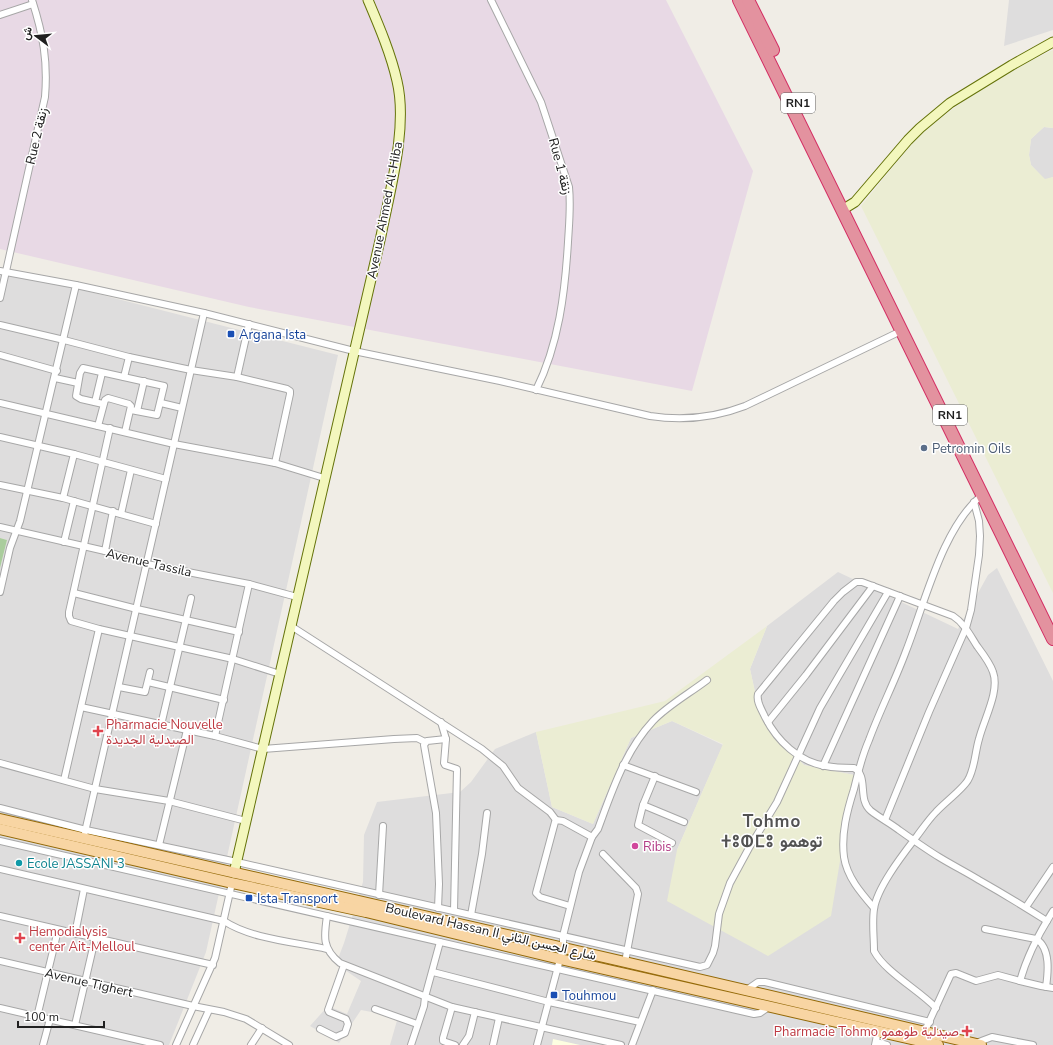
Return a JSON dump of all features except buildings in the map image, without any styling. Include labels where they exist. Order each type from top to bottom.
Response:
[{"type":"highway","name":"RN1","points":[[739,0],[1053,623]]},
{"type":"highway","name":"RN1","points":[[748,0],[978,498],[1053,639]]},
{"type":"main road","name":"Boulevard Hassan II شارع الحسن الثاني","points":[[0,819],[84,839],[366,912],[559,964],[770,1006],[921,1040],[978,1044]]},
{"type":"main road","name":"Boulevard Hassan II شارع الحسن الثاني","points":[[0,829],[84,839]]},
{"type":"main road","name":"Boulevard Hassan II شارع الحسن الثاني","points":[[233,878],[625,962],[745,991],[938,1045]]},
{"type":"street","name":"Avenue Ahmed Al-Hiba","points":[[233,878],[395,167],[400,117],[398,82],[368,0]]},
{"type":"street","name":"Rue 1 زنقة","points":[[491,0],[541,102],[569,187],[570,197],[566,273],[559,322],[552,353],[536,390]]},
{"type":"street","points":[[0,15],[33,2]]},
{"type":"street","name":"Rue 2 زنقة","points":[[0,298],[3,271],[45,97],[45,47],[42,31],[33,2]]},
{"type":"street","points":[[845,208],[860,196],[908,140],[928,121],[963,95],[1053,42]]},
{"type":"street","points":[[3,271],[204,313],[354,351],[500,381],[650,416],[666,418],[707,417],[729,412],[745,406],[901,331]]},
{"type":"street","points":[[0,592],[10,548],[17,531],[28,491],[76,286]]},
{"type":"street","points":[[84,839],[204,313]]},
{"type":"street","points":[[237,377],[249,324]]},
{"type":"street","points":[[0,325],[129,357],[191,370],[237,377],[290,391],[275,463]]},
{"type":"street","points":[[0,355],[57,371]]},
{"type":"street","points":[[124,377],[129,357]]},
{"type":"street","points":[[98,426],[104,400],[108,398],[129,404],[134,410],[156,416],[159,414],[164,386],[83,368],[80,372],[76,394],[77,397],[103,404]]},
{"type":"street","points":[[95,402],[102,373]]},
{"type":"street","points":[[55,378],[78,383]]},
{"type":"street","points":[[125,432],[144,381]]},
{"type":"street","points":[[0,402],[174,444],[275,463],[324,478]]},
{"type":"street","points":[[161,402],[182,408]]},
{"type":"street","points":[[110,428],[69,616],[71,621],[130,637],[233,660],[280,674]]},
{"type":"street","points":[[0,437],[38,447],[74,454],[102,463],[166,479]]},
{"type":"street","points":[[63,498],[74,454]]},
{"type":"street","points":[[121,514],[131,470]]},
{"type":"street","points":[[0,485],[63,498],[156,524]]},
{"type":"street","points":[[874,908],[857,888],[847,870],[844,857],[844,829],[847,813],[858,771],[869,739],[906,650],[932,577],[950,536],[967,510],[978,498]]},
{"type":"street","points":[[885,820],[929,712],[966,628],[971,610],[979,555],[980,536],[978,521],[978,498]]},
{"type":"street","points":[[64,542],[74,501]]},
{"type":"street","points":[[105,551],[113,511]]},
{"type":"street","name":"Avenue Tassila","points":[[0,527],[105,551],[147,564],[250,584],[297,597]]},
{"type":"street","points":[[936,1008],[888,968],[874,951],[874,908],[881,891],[898,862],[914,840],[935,813],[965,786],[969,780],[979,740],[995,689],[995,680],[993,671],[966,628],[959,620],[953,616],[923,604],[862,582],[856,582],[843,592],[759,693],[757,697],[758,702],[768,722],[782,742],[798,755],[807,760],[823,766],[854,768],[858,771],[861,776],[864,800],[866,806],[871,811],[885,820],[914,840],[940,858],[1050,919]]},
{"type":"street","points":[[215,736],[250,584]]},
{"type":"street","points":[[768,722],[806,675],[873,586]]},
{"type":"street","points":[[0,808],[84,839],[159,845],[700,968],[707,965],[715,946],[719,914],[730,883],[777,802],[820,708],[888,592]]},
{"type":"street","points":[[74,593],[239,632]]},
{"type":"street","points":[[823,766],[870,663],[886,623],[900,596]]},
{"type":"street","points":[[161,725],[191,598]]},
{"type":"street","points":[[291,626],[482,749],[503,766],[518,788],[550,812],[556,820],[563,821],[592,837]]},
{"type":"street","points":[[64,780],[98,629]]},
{"type":"street","points":[[119,687],[144,692],[150,672]]},
{"type":"street","points":[[537,1045],[563,948],[563,936],[579,872],[592,837],[598,829],[623,765],[638,740],[654,720],[707,680]]},
{"type":"street","points":[[148,682],[224,700]]},
{"type":"street","points":[[81,707],[215,736],[263,749],[394,738],[417,738],[425,742],[446,739]]},
{"type":"street","points":[[442,722],[446,739],[444,763],[445,765],[457,769],[454,912]]},
{"type":"street","points":[[159,845],[187,730]]},
{"type":"street","points":[[425,742],[424,745],[436,813],[439,884],[438,908]]},
{"type":"street","points":[[0,764],[96,789],[169,801],[246,821]]},
{"type":"street","points":[[623,765],[696,792]]},
{"type":"street","points":[[655,776],[643,805],[638,824],[672,843]]},
{"type":"street","points":[[643,805],[684,822]]},
{"type":"street","points":[[471,915],[482,854],[487,813]]},
{"type":"street","points":[[556,820],[536,893],[540,898],[570,906]]},
{"type":"street","points":[[379,895],[383,826]]},
{"type":"street","points":[[0,840],[440,942],[559,964],[652,990],[754,1014],[760,1013],[770,1006]]},
{"type":"street","points":[[603,854],[638,890],[625,962]]},
{"type":"street","points":[[1026,907],[1053,867]]},
{"type":"street","points":[[0,869],[224,921],[236,929],[249,933],[327,949]]},
{"type":"street","points":[[176,1045],[213,965],[233,878]]},
{"type":"street","points":[[75,934],[84,889]]},
{"type":"street","points":[[1020,981],[1036,939],[1050,919],[1053,911]]},
{"type":"street","points":[[0,916],[213,965]]},
{"type":"street","points":[[327,916],[324,936],[327,949],[332,957],[344,965],[452,1007],[622,1045]]},
{"type":"street","points":[[921,1040],[949,976],[953,973],[976,981],[998,975],[1050,987],[1049,964],[1043,946],[1040,942],[1036,939],[985,928]]},
{"type":"street","points":[[37,1017],[58,930]]},
{"type":"street","points":[[75,1025],[95,939]]},
{"type":"street","points":[[411,1045],[424,1006],[425,997],[440,942]]},
{"type":"street","name":"Avenue Tighert","points":[[0,961],[85,982],[209,1010],[224,1012],[246,1019],[289,1045]]},
{"type":"street","points":[[320,1029],[336,1037],[345,1033],[348,1024],[346,1019],[329,1012],[328,1010],[344,965]]},
{"type":"street","points":[[433,972],[549,1002],[640,1022]]},
{"type":"street","points":[[745,991],[758,982],[765,982],[930,1022]]},
{"type":"street","points":[[632,1045],[652,990]]},
{"type":"street","points":[[452,1007],[443,1041],[455,1045]]},
{"type":"street","points":[[0,1008],[160,1045]]},
{"type":"street","points":[[375,1009],[417,1024]]},
{"type":"street","points":[[193,1045],[209,1010]]},
{"type":"street","points":[[463,1045],[469,1036],[476,1012]]},
{"type":"street","points":[[493,1045],[499,1018]]},
{"type":"street","points":[[43,1045],[50,1020]]},
{"type":"street","points":[[251,1045],[262,1028]]},
{"type":"street","points":[[878,1031],[875,1044],[887,1045]]},
{"type":"street","points":[[978,1044],[992,1037],[1033,1045]]},
{"type":"shaded area","points":[[0,0],[666,0],[753,171],[692,391],[249,307],[0,249]]},
{"type":"shaded area","points":[[1009,0],[1053,0],[1053,30],[1004,46]]},
{"type":"shaded area","points":[[1053,50],[1053,128],[1044,127],[1031,139],[1029,155],[1031,165],[1045,179],[1053,177],[1053,593],[861,206],[920,134],[970,96],[1024,64]]},
{"type":"shaded area","points":[[1044,127],[1053,128],[1053,177],[1045,180],[1031,165],[1029,155],[1031,139]]},
{"type":"shaded area","points":[[0,269],[338,355],[206,952],[169,1045],[0,1045],[0,568],[7,540],[0,538]]},
{"type":"shaded area","points":[[997,568],[1053,681],[1053,1045],[390,1045],[398,1017],[361,1010],[339,1043],[310,1026],[328,1006],[347,1014],[361,981],[336,964],[363,882],[364,835],[377,802],[460,792],[471,782],[495,749],[536,732],[552,807],[593,824],[631,738],[672,721],[723,745],[677,850],[854,775],[804,765],[781,742],[760,715],[750,669],[767,626],[838,572],[958,629],[988,575]]},
{"type":"shaded area","points":[[767,626],[750,669],[760,715],[781,742],[804,765],[854,775],[831,916],[768,956],[667,901],[677,850],[723,744],[672,721],[631,738],[593,824],[552,807],[536,732],[665,701]]},
{"type":"shaded area","name":"Hemodialysis center Ait-Melloul","points":[[17,932],[25,934],[23,944],[15,942]]},
{"type":"shaded area","points":[[553,1039],[580,1045],[552,1045]]},
{"type":"green space","points":[[0,538],[7,540],[0,568]]},
{"type":"place","name":"Argana Ista","points":[[231,334]]},
{"type":"place","name":"Petromin Oils","points":[[924,448]]},
{"type":"place","name":"Pharmacie Nouvelle الصيدلية الجديدة","points":[[98,731]]},
{"type":"place","name":"Ribis","points":[[635,846]]},
{"type":"place","name":"Ecole JASSANI 3","points":[[19,863]]},
{"type":"place","name":"Ista Transport","points":[[249,898]]},
{"type":"place","name":"Hemodialysis center Ait-Melloul","points":[[20,938]]},
{"type":"place","name":"Touhmou","points":[[554,995]]},
{"type":"place","name":"Pharmacie Tohmo صيدلية طوهمو","points":[[967,1031]]},
{"type":"district","name":"Tohmo ⵜⵓⵀⵎⵓ توهمو","points":[[772,831]]}]
